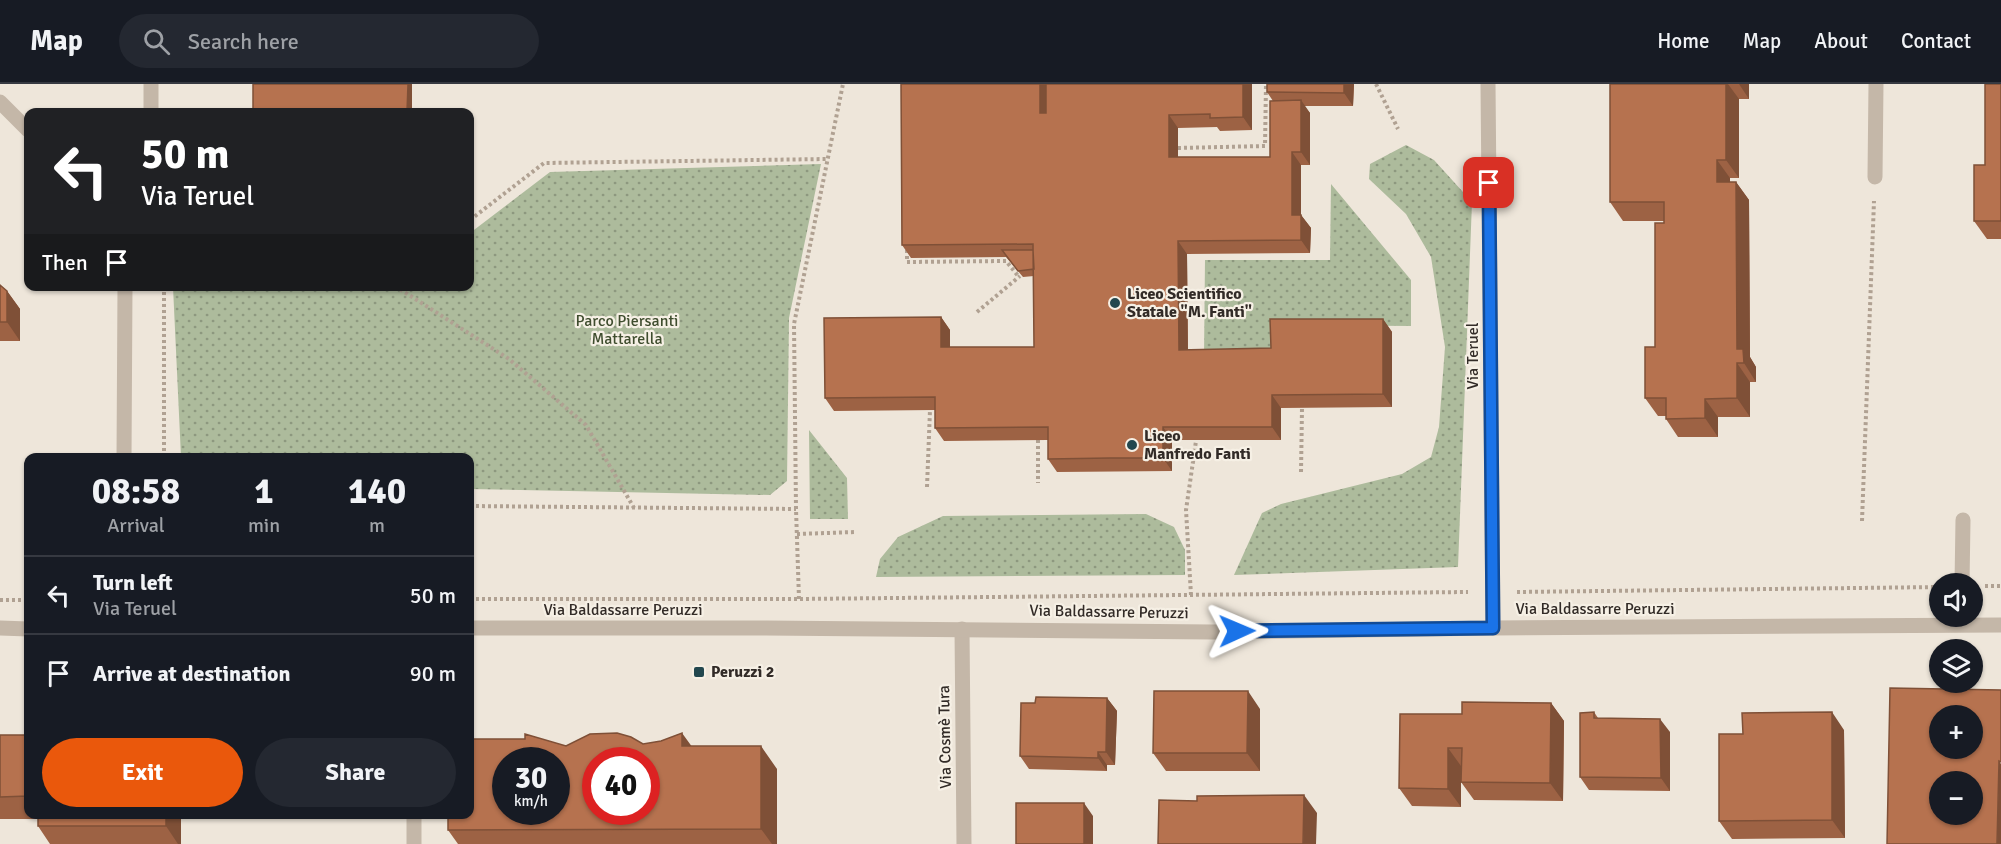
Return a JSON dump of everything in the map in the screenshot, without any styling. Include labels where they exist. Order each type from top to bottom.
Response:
[{"type":"street","points":[[151,84],[151,108]]},
{"type":"street","name":"Via Teruel","points":[[1488,84],[1493,628]]},
{"type":"street","points":[[1875,177],[1876,84]]},
{"type":"street","points":[[0,102],[24,126]]},
{"type":"street","points":[[124,453],[125,291]]},
{"type":"street","points":[[1962,573],[1963,520]]},
{"type":"street","name":"Via Baldassarre Peruzzi","points":[[474,628],[1213,632],[1929,621]]},
{"type":"street","name":"Via Baldassarre Peruzzi","points":[[1983,623],[2001,625]]},
{"type":"street","points":[[0,628],[24,628]]},
{"type":"street","name":"Via Cosmè Tura","points":[[962,629],[964,844]]},
{"type":"street","points":[[414,819],[414,844]]},
{"type":"path","points":[[799,599],[796,534],[794,324],[843,84]]},
{"type":"path","points":[[1178,148],[1265,146],[1266,84]]},
{"type":"path","points":[[1376,84],[1398,129]]},
{"type":"path","points":[[474,217],[544,163],[827,159]]},
{"type":"path","points":[[1862,521],[1875,177]]},
{"type":"path","points":[[907,238],[907,262],[1006,261],[1019,277]]},
{"type":"path","points":[[977,312],[1027,273]]},
{"type":"path","points":[[164,291],[164,453]]},
{"type":"path","points":[[403,291],[509,359],[586,425],[634,508]]},
{"type":"path","points":[[1301,472],[1302,408]]},
{"type":"path","points":[[927,487],[930,410]]},
{"type":"path","points":[[1038,440],[1038,483]]},
{"type":"path","points":[[1191,595],[1186,510],[1196,441]]},
{"type":"path","points":[[474,506],[796,510]]},
{"type":"path","points":[[796,534],[856,532]]},
{"type":"path","points":[[474,600],[799,599],[1929,587]]},
{"type":"path","points":[[0,600],[24,600]]},
{"type":"green space","points":[[1406,145],[1434,160],[1472,202],[1458,567],[1234,575],[1262,513],[1281,504],[1402,474],[1431,457],[1439,427],[1445,347],[1431,257],[1406,214],[1369,179],[1370,164]]},
{"type":"green space","name":"Parco Piersanti Mattarella","points":[[821,164],[789,318],[787,481],[770,495],[474,489],[474,453],[181,453],[173,291],[474,291],[474,230],[550,172]]},
{"type":"green space","points":[[1331,184],[1411,280],[1411,326],[1276,325],[1275,357],[1204,357],[1205,260],[1330,260]]},
{"type":"green space","points":[[809,430],[847,478],[848,519],[810,519]]},
{"type":"green space","points":[[1146,514],[1174,527],[1185,550],[1185,575],[876,577],[880,559],[898,537],[943,516]]},
{"type":"building","points":[[253,84],[408,84],[407,108],[253,108]]},
{"type":"building","name":"Liceo Scientifico Statale \"M. Fanti\"","points":[[901,84],[1040,84],[1040,113],[1046,113],[1046,84],[1243,84],[1243,117],[1210,118],[1210,114],[1169,115],[1169,157],[1270,157],[1270,101],[1301,100],[1301,152],[1292,152],[1292,215],[1301,215],[1301,240],[1178,241],[1179,350],[1271,348],[1270,319],[1383,319],[1383,394],[1272,395],[1272,427],[1163,427],[1163,458],[1048,459],[1048,427],[935,428],[935,397],[825,398],[824,318],[941,317],[941,347],[1034,347],[1033,244],[902,245]]},
{"type":"building","points":[[1267,84],[1344,84],[1344,93],[1267,92]]},
{"type":"building","points":[[1610,84],[1726,84],[1726,160],[1717,160],[1717,182],[1736,182],[1737,349],[1743,349],[1744,363],[1737,363],[1737,398],[1705,399],[1705,418],[1666,419],[1666,398],[1645,398],[1645,347],[1655,347],[1655,223],[1664,223],[1664,202],[1610,202]]},
{"type":"building","points":[[1985,84],[2001,84],[2001,221],[1974,221],[1974,165],[1985,165]]},
{"type":"building","points":[[1002,250],[1033,250],[1034,269],[1018,271]]},
{"type":"building","points":[[0,285],[7,291],[7,322],[0,322]]},
{"type":"building","points":[[1890,688],[1929,689],[1929,693],[1983,693],[1983,690],[2001,690],[2001,762],[1999,761],[1997,844],[1887,844]]},
{"type":"building","points":[[1154,691],[1248,691],[1247,753],[1153,753]]},
{"type":"building","points":[[1036,697],[1107,698],[1106,752],[1098,752],[1098,758],[1020,756],[1021,703],[1035,703]]},
{"type":"building","points":[[1462,702],[1551,703],[1550,783],[1461,782],[1462,748],[1448,748],[1448,789],[1399,788],[1400,714],[1462,714]]},
{"type":"building","points":[[1594,712],[1594,718],[1660,719],[1661,778],[1580,777],[1580,713]]},
{"type":"building","points":[[1832,712],[1832,820],[1719,821],[1719,734],[1743,734],[1742,713]]},
{"type":"building","points":[[617,733],[643,744],[661,741],[682,733],[682,746],[761,746],[761,829],[448,830],[448,819],[474,819],[474,739],[525,739],[525,734],[566,746],[590,734]]},
{"type":"building","points":[[0,735],[24,735],[24,796],[0,797]]},
{"type":"building","points":[[1304,795],[1303,844],[1158,844],[1159,800],[1197,801],[1197,796]]},
{"type":"building","points":[[1016,803],[1084,803],[1084,844],[1016,844]]},
{"type":"building","points":[[38,819],[166,819],[166,826],[38,826]]},
{"type":"place","name":"Liceo Scientifico Statale \"M. Fanti\"","points":[[1115,303]]},
{"type":"place","name":"Liceo Manfredo Fanti","points":[[1132,445]]},
{"type":"place","name":"Peruzzi 2","points":[[699,672]]},
{"type":"route","points":[[1237,631],[1493,628],[1489,183]]}]
